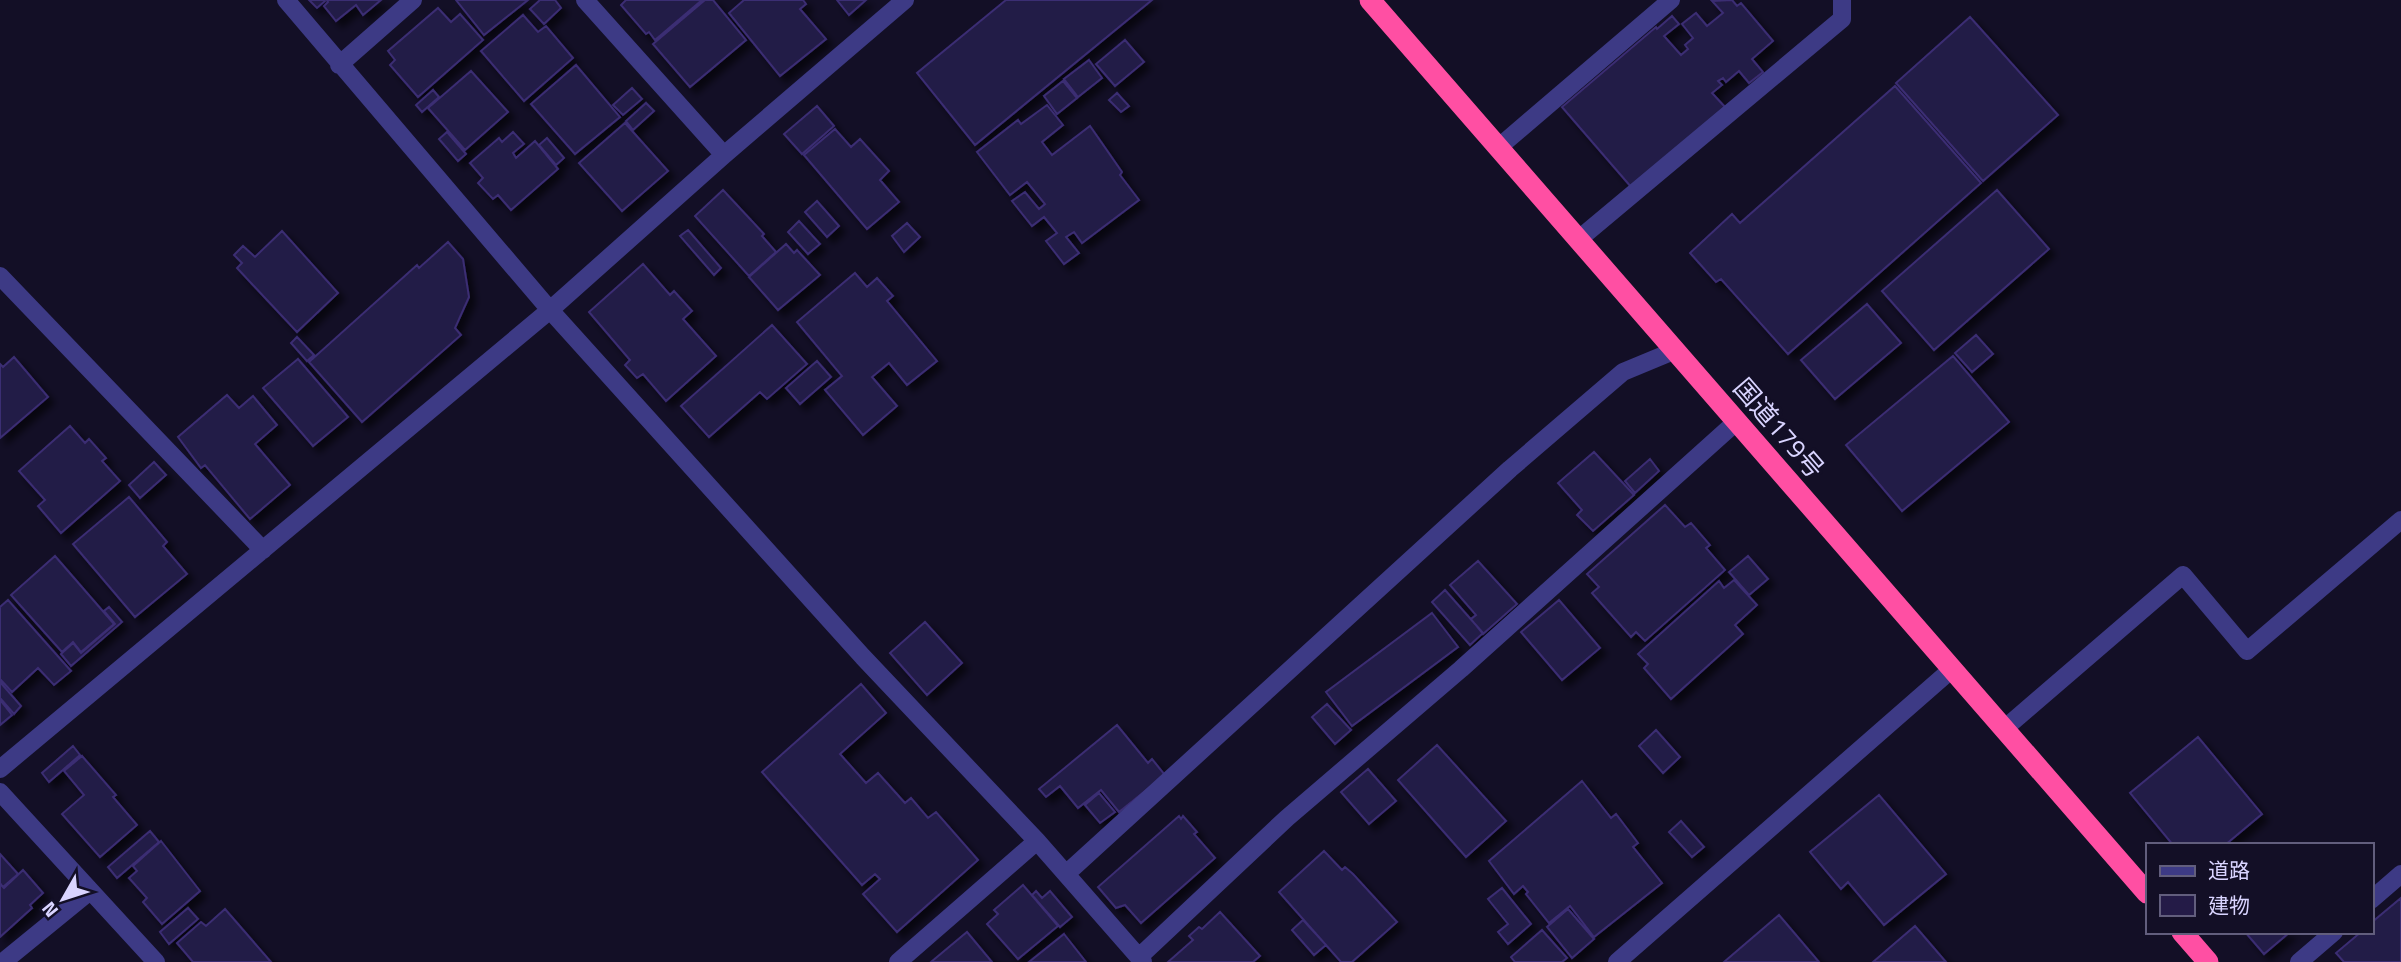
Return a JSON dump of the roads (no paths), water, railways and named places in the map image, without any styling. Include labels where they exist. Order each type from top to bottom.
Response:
[{"type":"highway","name":"国道179号","points":[[1370,0],[2146,892]]},
{"type":"highway","points":[[2184,934],[2208,962]]},
{"type":"street","points":[[286,0],[550,310],[863,657],[1037,841],[1141,960],[1287,818],[1461,669],[1736,422]]},
{"type":"street","points":[[339,65],[413,0]]},
{"type":"street","points":[[585,0],[724,155]]},
{"type":"street","points":[[0,769],[550,310],[724,155],[905,0]]},
{"type":"street","points":[[1499,147],[1671,0]]},
{"type":"street","points":[[1842,0],[1842,19]]},
{"type":"street","points":[[1579,239],[1842,19],[1858,0]]},
{"type":"street","points":[[0,276],[263,550]]},
{"type":"street","points":[[1066,874],[1510,469],[1623,372],[1676,350]]},
{"type":"street","points":[[2004,729],[2183,575],[2247,651],[2401,520]]},
{"type":"street","points":[[1617,962],[1952,669]]},
{"type":"street","points":[[0,792],[156,962]]},
{"type":"street","points":[[898,962],[1037,841]]},
{"type":"street","points":[[2373,898],[2401,874]]},
{"type":"street","points":[[4,962],[90,891]]},
{"type":"street","points":[[2299,962],[2332,934]]}]
